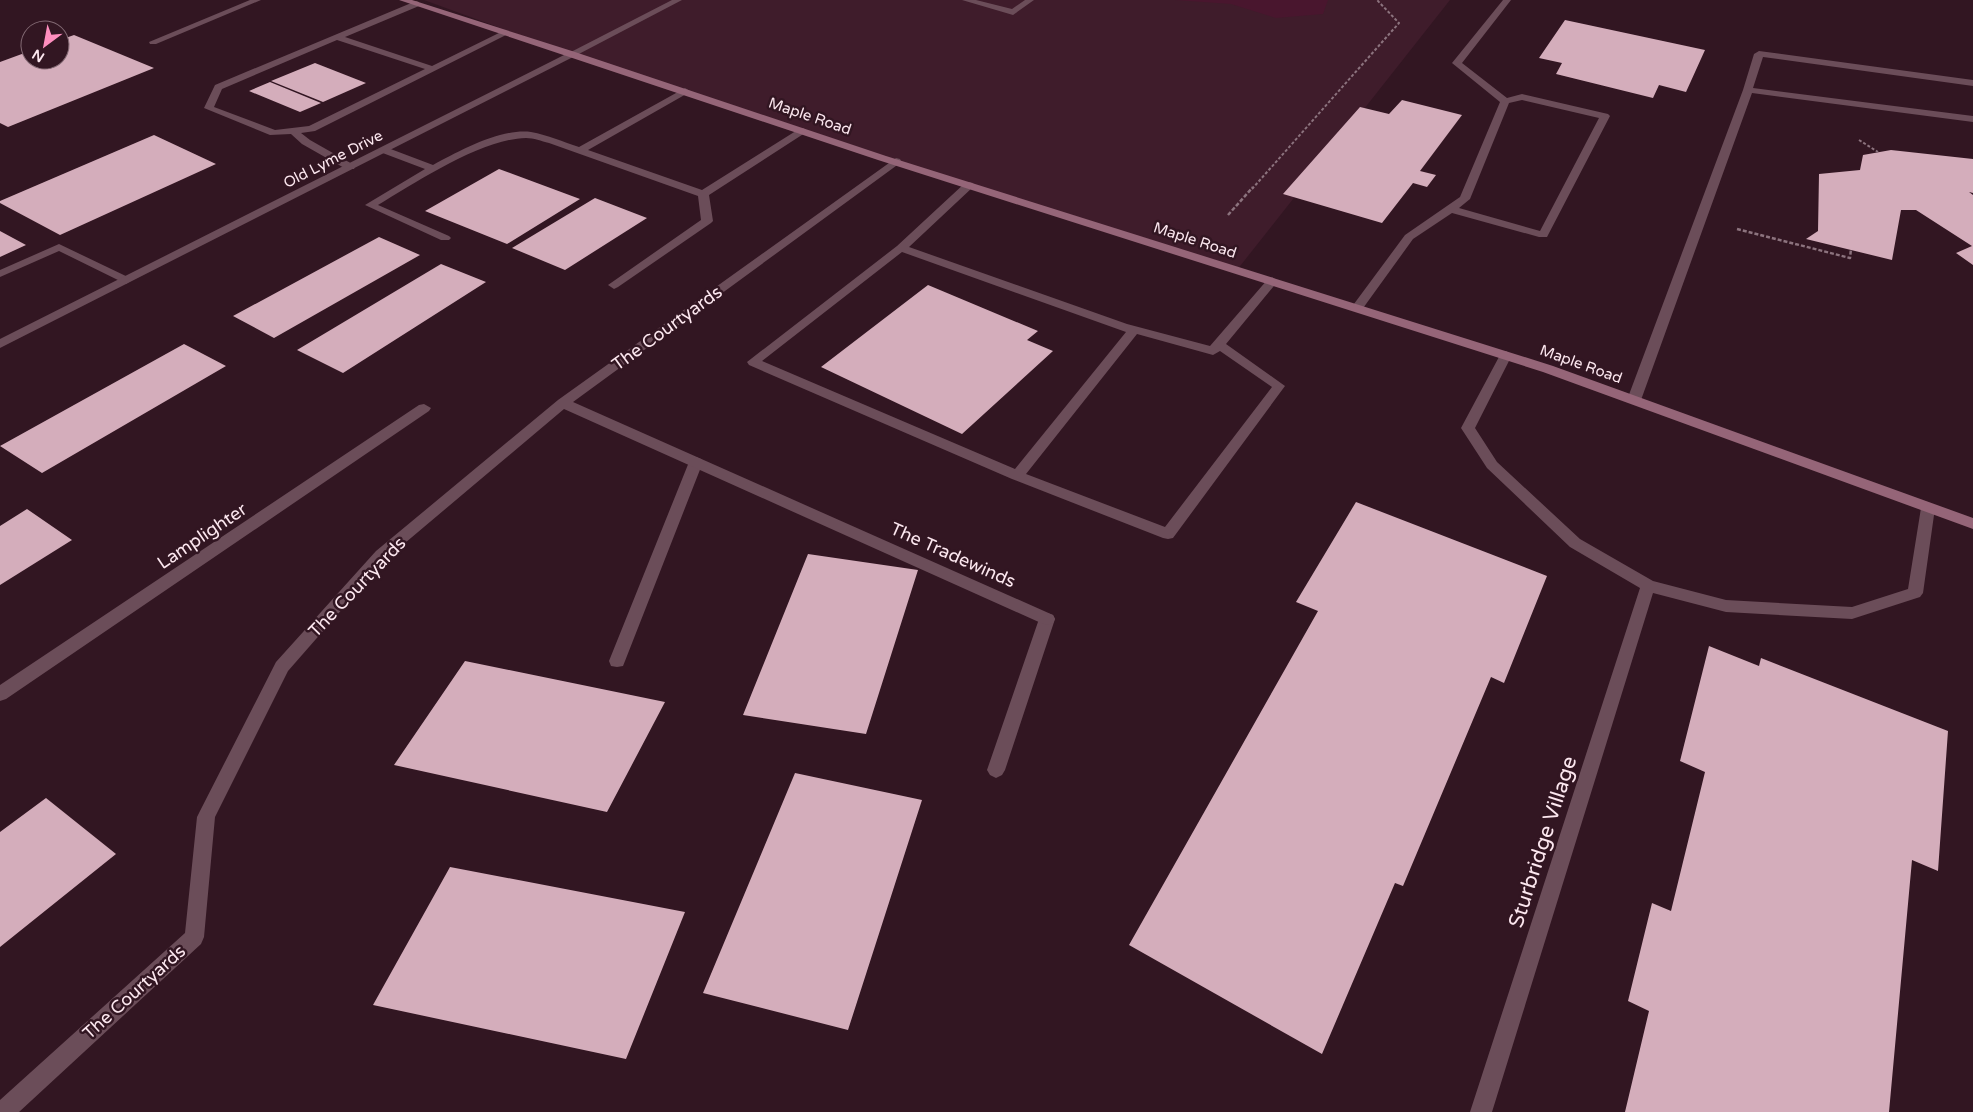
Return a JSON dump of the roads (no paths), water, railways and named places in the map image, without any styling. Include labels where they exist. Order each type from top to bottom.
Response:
[{"type":"main road","name":"Maple Road","points":[[403,0],[685,91],[896,162],[1506,355],[1973,524]]},
{"type":"street","points":[[153,42],[257,0]]},
{"type":"street","name":"Old Lyme Drive","points":[[0,344],[678,0]]},
{"type":"street","points":[[966,0],[1013,12],[1030,0]]},
{"type":"street","points":[[1505,102],[1457,63],[1507,0]]},
{"type":"street","points":[[416,4],[218,88],[209,108],[274,133],[311,129],[506,33]]},
{"type":"street","points":[[336,37],[433,69]]},
{"type":"street","points":[[1634,400],[1748,90],[1759,54],[1973,83]]},
{"type":"street","points":[[1748,90],[1973,119]]},
{"type":"street","points":[[580,151],[685,91]]},
{"type":"street","points":[[1357,308],[1409,237],[1449,209],[1465,199],[1505,102],[1522,96],[1605,116],[1543,235],[1449,209]]},
{"type":"street","points":[[704,194],[802,130]]},
{"type":"street","points":[[293,131],[306,142],[350,167]]},
{"type":"street","points":[[444,238],[370,205],[475,147],[501,138],[527,134],[704,194]]},
{"type":"street","points":[[384,150],[435,169]]},
{"type":"street","name":"The Courtyards","points":[[3,1112],[194,937],[206,817],[282,667],[381,555],[563,403],[896,162]]},
{"type":"street","points":[[969,185],[901,248],[753,362],[1017,476],[1168,534],[1279,386],[1218,344]]},
{"type":"street","points":[[614,285],[707,221],[704,194]]},
{"type":"street","points":[[0,274],[59,247],[126,280]]},
{"type":"street","points":[[901,248],[1134,330],[1213,350],[1272,281]]},
{"type":"street","points":[[1017,476],[1134,330]]},
{"type":"street","points":[[1506,355],[1468,428],[1492,465],[1575,543],[1648,586],[1726,606],[1852,613],[1915,592],[1928,508]]},
{"type":"street","name":"The Tradewinds","points":[[563,403],[1047,618],[996,770]]},
{"type":"street","name":"Lamplighter","points":[[0,694],[424,408]]},
{"type":"street","points":[[617,661],[696,462]]},
{"type":"street","name":"Sturbridge Village","points":[[1481,1112],[1648,586]]}]
